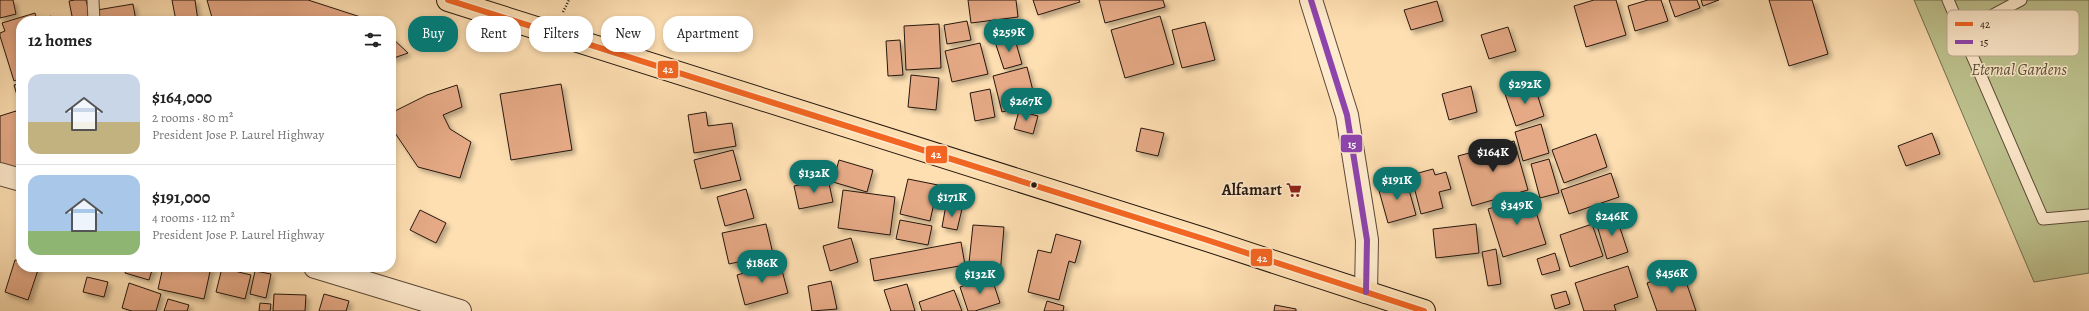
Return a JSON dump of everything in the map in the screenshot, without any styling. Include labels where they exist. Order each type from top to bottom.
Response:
[{"type":"highway","points":[[448,0],[1424,311]]},
{"type":"street","points":[[1311,0],[1347,115],[1367,240],[1366,292]]},
{"type":"street","points":[[0,174],[16,179]]},
{"type":"street","points":[[331,272],[460,311]]},
{"type":"lane","points":[[93,0],[94,16]]},
{"type":"lane","points":[[1948,0],[1952,10]]},
{"type":"lane","points":[[2002,10],[2021,0]]},
{"type":"lane","points":[[1972,56],[2043,219],[2089,215]]},
{"type":"green space","name":"Eternal Gardens","points":[[1914,0],[2089,0],[2089,273],[2034,282]]},
{"type":"building","points":[[0,0],[13,0],[16,14],[0,18]]},
{"type":"building","points":[[86,0],[90,16],[72,16],[69,1]]},
{"type":"building","points":[[172,0],[195,0],[197,16],[175,16]]},
{"type":"building","points":[[207,0],[308,0],[358,16],[212,16]]},
{"type":"building","points":[[968,0],[1016,0],[1018,17],[971,23]]},
{"type":"building","points":[[1033,0],[1079,0],[1080,2],[1038,15]]},
{"type":"building","points":[[1099,0],[1163,0],[1165,7],[1105,23]]},
{"type":"building","points":[[1594,0],[1616,0],[1626,35],[1586,47],[1574,6]]},
{"type":"building","points":[[1648,0],[1661,0],[1668,21],[1635,31],[1628,6]]},
{"type":"building","points":[[1669,0],[1697,0],[1700,8],[1675,17]]},
{"type":"building","points":[[1701,0],[1719,0],[1703,6]]},
{"type":"building","points":[[1769,0],[1812,0],[1828,54],[1789,66]]},
{"type":"building","points":[[1437,1],[1443,21],[1411,30],[1404,10]]},
{"type":"building","points":[[133,4],[135,16],[98,16],[97,10]]},
{"type":"building","points":[[35,13],[36,16],[25,16]]},
{"type":"building","points":[[1160,16],[1174,64],[1125,78],[1111,30]]},
{"type":"building","points":[[16,19],[16,80],[14,81],[0,36],[0,33],[5,31],[2,23]]},
{"type":"building","points":[[967,21],[971,40],[947,44],[944,25]]},
{"type":"building","points":[[1205,22],[1215,60],[1182,68],[1172,30]]},
{"type":"building","points":[[939,24],[941,68],[906,70],[904,26]]},
{"type":"building","points":[[1508,27],[1516,51],[1489,59],[1481,35]]},
{"type":"building","points":[[1014,36],[1022,64],[1004,69],[995,42]]},
{"type":"building","points":[[900,40],[903,75],[888,76],[886,41]]},
{"type":"building","points":[[396,42],[408,53],[396,57]]},
{"type":"building","points":[[980,43],[988,74],[952,82],[945,51]]},
{"type":"building","points":[[1027,67],[1036,103],[1002,112],[993,76]]},
{"type":"building","points":[[911,75],[939,78],[936,110],[908,107]]},
{"type":"building","points":[[561,84],[572,150],[511,160],[500,94]]},
{"type":"building","points":[[1534,84],[1544,116],[1516,126],[1505,94]]},
{"type":"building","points":[[457,85],[462,107],[443,115],[450,129],[471,142],[460,178],[418,167],[396,134],[396,110],[427,95]]},
{"type":"building","points":[[1471,86],[1477,112],[1449,120],[1442,94]]},
{"type":"building","points":[[990,89],[995,117],[975,121],[970,93]]},
{"type":"building","points":[[16,111],[16,170],[0,176],[0,116]]},
{"type":"building","points":[[1019,111],[1038,116],[1033,134],[1014,129]]},
{"type":"building","points":[[706,112],[708,126],[732,123],[736,146],[694,153],[688,115]]},
{"type":"building","points":[[1541,124],[1549,153],[1523,161],[1515,132]]},
{"type":"building","points":[[1141,128],[1164,133],[1158,156],[1136,151]]},
{"type":"building","points":[[1932,133],[1940,154],[1906,166],[1898,146]]},
{"type":"building","points":[[1596,134],[1607,167],[1564,183],[1552,150]]},
{"type":"building","points":[[1514,141],[1528,190],[1472,206],[1458,156]]},
{"type":"building","points":[[733,150],[741,180],[701,189],[694,160]]},
{"type":"building","points":[[1549,159],[1559,193],[1540,198],[1531,164]]},
{"type":"building","points":[[839,160],[873,170],[867,192],[833,182]]},
{"type":"building","points":[[1433,169],[1435,175],[1446,172],[1451,189],[1439,192],[1443,208],[1421,214],[1411,175]]},
{"type":"building","points":[[1611,173],[1619,197],[1569,214],[1561,190]]},
{"type":"building","points":[[828,179],[833,202],[799,209],[794,186]]},
{"type":"building","points":[[908,179],[938,185],[930,221],[900,214]]},
{"type":"building","points":[[1406,179],[1416,215],[1388,223],[1378,187]]},
{"type":"building","points":[[746,189],[754,218],[725,226],[717,197]]},
{"type":"building","points":[[843,190],[895,197],[890,235],[838,228]]},
{"type":"building","points":[[1531,196],[1546,244],[1503,257],[1488,209]]},
{"type":"building","points":[[946,205],[962,209],[957,230],[942,227]]},
{"type":"building","points":[[420,210],[446,223],[436,243],[410,230]]},
{"type":"building","points":[[1616,216],[1628,252],[1607,259],[1596,222]]},
{"type":"building","points":[[900,220],[932,226],[928,245],[896,239]]},
{"type":"building","points":[[766,224],[773,254],[729,264],[722,233]]},
{"type":"building","points":[[1476,224],[1479,253],[1436,258],[1433,229]]},
{"type":"building","points":[[1592,224],[1603,256],[1570,267],[1560,235]]},
{"type":"building","points":[[973,225],[1004,227],[1000,275],[968,272]]},
{"type":"building","points":[[1056,234],[1081,241],[1075,263],[1069,261],[1059,300],[1028,292],[1038,250],[1051,253]]},
{"type":"building","points":[[851,238],[858,262],[830,271],[823,246]]},
{"type":"building","points":[[961,242],[965,265],[874,281],[870,259]]},
{"type":"building","points":[[1496,249],[1501,284],[1488,286],[1482,252]]},
{"type":"building","points":[[1555,253],[1560,270],[1542,275],[1537,259]]},
{"type":"building","points":[[15,260],[16,272],[37,272],[28,300],[5,292]]},
{"type":"building","points":[[780,263],[788,293],[745,305],[737,275]]},
{"type":"building","points":[[1628,266],[1638,297],[1614,305],[1616,311],[1584,311],[1575,283]]},
{"type":"building","points":[[1682,270],[1696,311],[1657,311],[1647,283]]},
{"type":"building","points":[[125,272],[151,272],[149,280]]},
{"type":"building","points":[[162,272],[210,272],[204,299],[158,289]]},
{"type":"building","points":[[221,272],[239,272],[251,275],[245,299],[216,292]]},
{"type":"building","points":[[255,272],[271,274],[266,298],[250,294]]},
{"type":"building","points":[[991,276],[1000,303],[975,311],[968,311],[960,287]]},
{"type":"building","points":[[87,277],[108,282],[104,297],[83,292]]},
{"type":"building","points":[[831,281],[837,309],[812,311],[808,286]]},
{"type":"building","points":[[129,283],[161,294],[156,311],[132,311],[122,308]]},
{"type":"building","points":[[907,284],[915,311],[891,311],[884,290]]},
{"type":"building","points":[[954,290],[962,311],[922,311],[919,302]]},
{"type":"building","points":[[1566,291],[1570,304],[1555,309],[1551,295]]},
{"type":"building","points":[[274,294],[306,295],[305,311],[273,311]]},
{"type":"building","points":[[324,294],[349,301],[346,311],[319,311]]},
{"type":"building","points":[[168,299],[189,305],[187,311],[164,311]]},
{"type":"building","points":[[1047,301],[1064,306],[1063,311],[1044,311]]},
{"type":"building","points":[[260,303],[271,304],[270,311],[259,311]]},
{"type":"building","points":[[1275,305],[1296,309],[1296,311],[1274,311]]},
{"type":"transit line","name":"42","points":[[448,0],[1204,239],[1424,311]]},
{"type":"transit line","name":"15","points":[[1311,0],[1347,115],[1367,240],[1366,292]]},
{"type":"place","name":"Alfamart","points":[[1294,190]]}]
